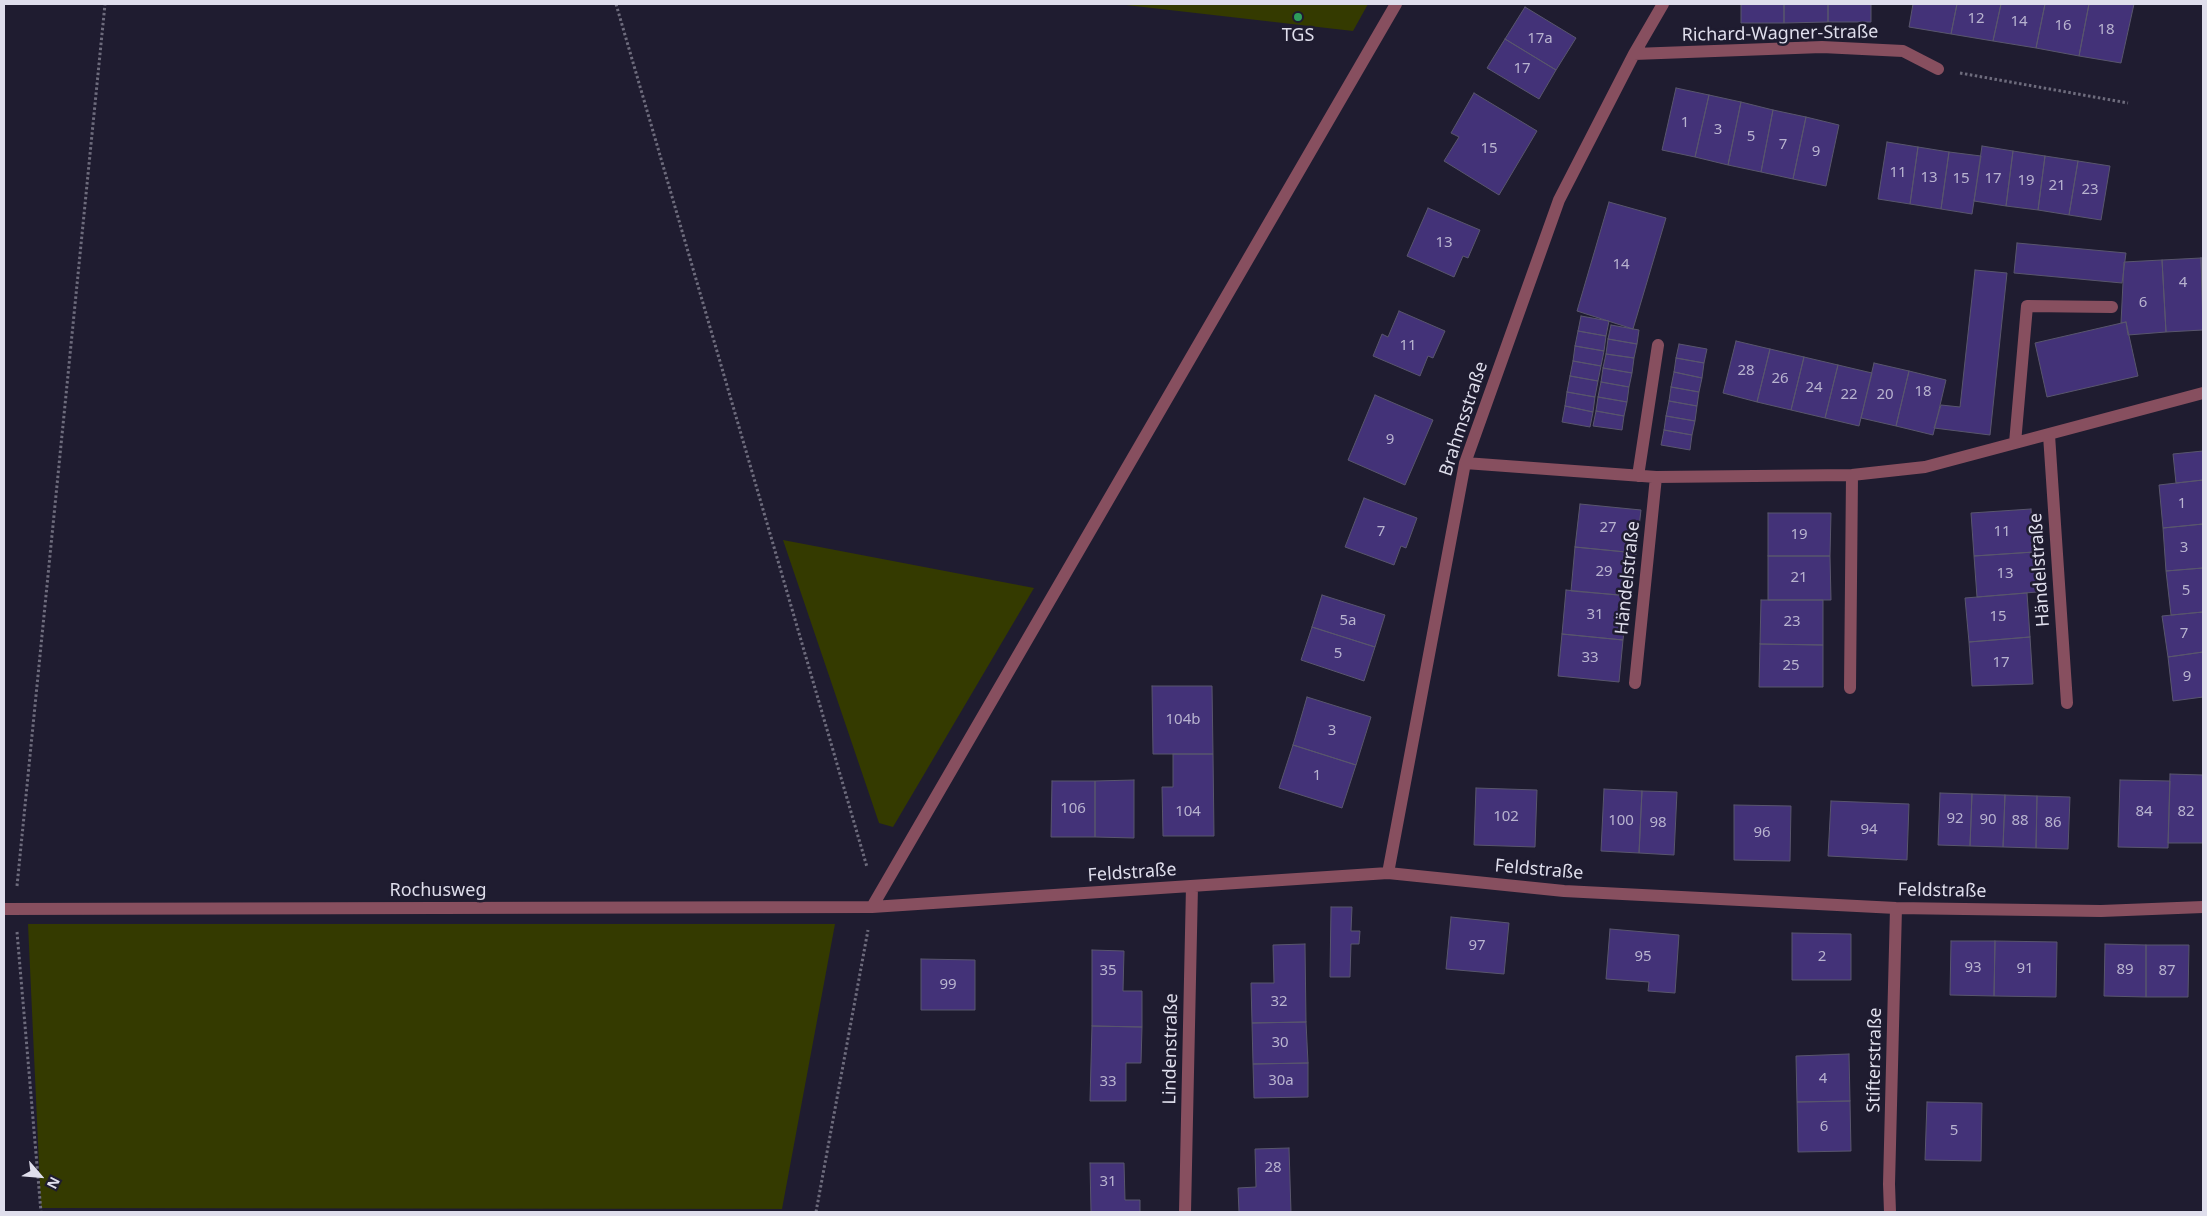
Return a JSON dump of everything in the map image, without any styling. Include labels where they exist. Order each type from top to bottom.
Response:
[{"type":"street","points":[[872,907],[1396,4]]},
{"type":"street","name":"Brahmsstraße","points":[[1388,873],[1465,463],[1559,200],[1634,54],[1662,4]]},
{"type":"street","name":"Richard-Wagner-Straße","points":[[1634,54],[1822,47],[1894,50],[1903,51],[1938,69]]},
{"type":"street","points":[[2015,443],[2027,306],[2112,307]]},
{"type":"street","points":[[1638,476],[1658,345]]},
{"type":"street","points":[[1465,463],[1656,478],[1852,475],[1925,466],[2203,393]]},
{"type":"street","name":"Händelstraße","points":[[2048,434],[2067,703]]},
{"type":"street","points":[[1850,688],[1852,475]]},
{"type":"street","name":"Händelstraße","points":[[1634,682],[1656,478]]},
{"type":"street","name":"Feldstraße","points":[[872,907],[1388,873],[1564,891],[1896,908],[2101,911],[2203,907]]},
{"type":"street","name":"Lindenstraße","points":[[1185,1212],[1192,886]]},
{"type":"street","name":"Rochusweg","points":[[9,909],[872,907]]},
{"type":"street","name":"Stifterstraße","points":[[1890,1212],[1889,1184],[1896,908]]},
{"type":"path","points":[[41,1212],[9,909],[105,4]]},
{"type":"path","points":[[616,4],[866,861],[872,907],[816,1212]]},
{"type":"path","points":[[1938,69],[2128,103]]},
{"type":"green space","name":"TGS","points":[[1117,4],[1368,4],[1353,31]]},
{"type":"green space","points":[[783,540],[1034,588],[893,827],[879,823]]},
{"type":"green space","points":[[28,924],[835,924],[782,1209],[41,1208]]},
{"type":"building","points":[[1741,4],[1784,4],[1784,23],[1741,23]]},
{"type":"building","points":[[1784,4],[1828,4],[1828,22],[1784,23]]},
{"type":"building","points":[[1828,4],[1871,4],[1871,22],[1828,22]]},
{"type":"building","points":[[1913,4],[1957,4],[1951,34],[1909,27]]},
{"type":"building","points":[[1957,4],[2001,4],[1993,41],[1951,34]]},
{"type":"building","points":[[2001,4],[2045,4],[2036,48],[1993,41]]},
{"type":"building","points":[[2045,4],[2089,4],[2079,56],[2036,48]]},
{"type":"building","points":[[2089,4],[2134,4],[2121,63],[2079,56]]},
{"type":"building","points":[[1525,7],[1576,38],[1556,70],[1505,39]]},
{"type":"building","points":[[1505,39],[1556,70],[1539,99],[1487,68]]},
{"type":"building","points":[[1676,88],[1709,95],[1695,157],[1662,150]]},
{"type":"building","points":[[1474,93],[1537,131],[1499,195],[1444,161],[1459,137],[1451,133]]},
{"type":"building","points":[[1709,95],[1741,102],[1728,165],[1695,157]]},
{"type":"building","points":[[1741,102],[1773,110],[1761,172],[1728,165]]},
{"type":"building","points":[[1773,110],[1806,117],[1793,179],[1761,172]]},
{"type":"building","points":[[1806,117],[1839,125],[1826,186],[1793,179]]},
{"type":"building","points":[[1887,142],[1918,147],[1910,204],[1878,199]]},
{"type":"building","points":[[1982,146],[2013,151],[2006,206],[1974,201]]},
{"type":"building","points":[[1918,147],[1949,152],[1941,209],[1910,204]]},
{"type":"building","points":[[2013,151],[2045,156],[2038,210],[2006,206]]},
{"type":"building","points":[[1949,152],[1981,156],[1972,214],[1941,209]]},
{"type":"building","points":[[2045,156],[2078,161],[2069,215],[2038,210]]},
{"type":"building","points":[[2078,161],[2110,166],[2101,220],[2069,215]]},
{"type":"building","points":[[1609,202],[1666,218],[1633,329],[1577,311]]},
{"type":"building","points":[[1428,208],[1480,230],[1468,258],[1463,256],[1454,277],[1407,256]]},
{"type":"building","points":[[2017,243],[2126,253],[2122,283],[2014,273]]},
{"type":"building","points":[[2201,258],[2203,330],[2166,332],[2162,260]]},
{"type":"building","points":[[2201,258],[2203,258],[2203,306]]},
{"type":"building","points":[[2162,260],[2166,332],[2128,335],[2126,322],[2121,323],[2124,262]]},
{"type":"building","points":[[1975,270],[2007,273],[1990,435],[1934,428],[1941,405],[1960,407]]},
{"type":"building","points":[[1399,311],[1445,331],[1433,358],[1428,356],[1420,376],[1373,356],[1382,334],[1388,337]]},
{"type":"building","points":[[1581,316],[1609,321],[1606,336],[1578,331]]},
{"type":"building","points":[[2126,322],[2138,376],[2047,397],[2035,343]]},
{"type":"building","points":[[1611,325],[1639,330],[1637,344],[1608,339]]},
{"type":"building","points":[[1578,331],[1606,336],[1604,351],[1575,346]]},
{"type":"building","points":[[1608,339],[1637,344],[1634,358],[1606,354]]},
{"type":"building","points":[[1736,341],[1770,349],[1757,402],[1723,393]]},
{"type":"building","points":[[1679,344],[1707,349],[1704,363],[1676,358]]},
{"type":"building","points":[[1575,346],[1604,351],[1601,366],[1573,361]]},
{"type":"building","points":[[1770,349],[1804,357],[1791,410],[1757,402]]},
{"type":"building","points":[[1606,354],[1634,358],[1632,373],[1603,368]]},
{"type":"building","points":[[1804,357],[1838,365],[1825,418],[1791,410]]},
{"type":"building","points":[[1676,358],[1704,363],[1702,378],[1674,372]]},
{"type":"building","points":[[1573,361],[1601,366],[1598,381],[1570,376]]},
{"type":"building","points":[[1874,363],[1909,371],[1896,426],[1861,418]]},
{"type":"building","points":[[1838,365],[1872,373],[1859,426],[1825,418]]},
{"type":"building","points":[[1603,368],[1632,373],[1629,387],[1601,382]]},
{"type":"building","points":[[1909,371],[1946,380],[1933,435],[1896,426]]},
{"type":"building","points":[[1674,372],[1702,378],[1699,392],[1671,387]]},
{"type":"building","points":[[1570,376],[1598,381],[1595,397],[1567,392]]},
{"type":"building","points":[[1601,382],[1629,387],[1627,402],[1598,397]]},
{"type":"building","points":[[1671,387],[1699,392],[1697,406],[1669,401]]},
{"type":"building","points":[[1567,392],[1595,397],[1593,412],[1565,406]]},
{"type":"building","points":[[1375,395],[1433,420],[1405,485],[1348,460]]},
{"type":"building","points":[[1598,397],[1627,402],[1624,416],[1596,411]]},
{"type":"building","points":[[1669,401],[1697,406],[1695,421],[1666,416]]},
{"type":"building","points":[[1565,406],[1593,412],[1590,427],[1562,422]]},
{"type":"building","points":[[1596,411],[1624,416],[1622,430],[1593,426]]},
{"type":"building","points":[[1666,416],[1695,421],[1692,435],[1664,430]]},
{"type":"building","points":[[1664,430],[1692,435],[1690,450],[1661,445]]},
{"type":"building","points":[[2203,451],[2203,480],[2176,483],[2173,454]]},
{"type":"building","points":[[2203,480],[2203,524],[2163,528],[2159,485]]},
{"type":"building","points":[[1364,498],[1417,518],[1406,548],[1401,546],[1394,565],[1345,547]]},
{"type":"building","points":[[1580,504],[1641,510],[1636,553],[1575,547]]},
{"type":"building","points":[[2031,509],[2034,552],[1974,556],[1971,513]]},
{"type":"building","points":[[1768,513],[1831,513],[1830,556],[1768,556]]},
{"type":"building","points":[[2203,524],[2203,568],[2166,571],[2163,528]]},
{"type":"building","points":[[1575,547],[1636,553],[1632,596],[1571,591]]},
{"type":"building","points":[[2034,552],[2037,592],[1977,597],[1974,556]]},
{"type":"building","points":[[1768,556],[1830,556],[1831,600],[1768,600]]},
{"type":"building","points":[[2203,568],[2203,612],[2171,615],[2166,571]]},
{"type":"building","points":[[1566,590],[1628,596],[1623,640],[1562,634]]},
{"type":"building","points":[[2027,593],[2030,637],[1969,642],[1965,598]]},
{"type":"building","points":[[1322,595],[1385,615],[1375,647],[1312,627]]},
{"type":"building","points":[[1761,600],[1823,600],[1823,645],[1760,644]]},
{"type":"building","points":[[2203,612],[2203,652],[2168,657],[2162,616]]},
{"type":"building","points":[[1312,627],[1375,647],[1364,681],[1301,660]]},
{"type":"building","points":[[1562,634],[1623,640],[1619,682],[1558,676]]},
{"type":"building","points":[[2030,637],[2033,684],[1972,686],[1969,642]]},
{"type":"building","points":[[1760,644],[1823,645],[1823,687],[1759,687]]},
{"type":"building","points":[[2203,652],[2203,697],[2173,701],[2168,657]]},
{"type":"building","points":[[1152,686],[1212,686],[1213,754],[1153,754]]},
{"type":"building","points":[[1307,697],[1371,717],[1356,765],[1293,745]]},
{"type":"building","points":[[1293,745],[1356,765],[1342,808],[1279,788]]},
{"type":"building","points":[[1173,754],[1213,754],[1214,836],[1163,836],[1162,787],[1173,787]]},
{"type":"building","points":[[2170,774],[2203,775],[2203,843],[2168,843]]},
{"type":"building","points":[[1134,780],[1134,838],[1095,837],[1095,781]]},
{"type":"building","points":[[2120,780],[2170,781],[2168,848],[2118,847]]},
{"type":"building","points":[[1052,781],[1095,781],[1095,837],[1051,837]]},
{"type":"building","points":[[1476,788],[1537,790],[1535,847],[1474,845]]},
{"type":"building","points":[[1604,789],[1642,791],[1639,853],[1601,851]]},
{"type":"building","points":[[1642,791],[1677,792],[1674,855],[1639,853]]},
{"type":"building","points":[[1940,793],[1972,794],[1970,846],[1938,845]]},
{"type":"building","points":[[1972,794],[2005,795],[2003,847],[1970,846]]},
{"type":"building","points":[[2005,795],[2037,796],[2036,848],[2003,847]]},
{"type":"building","points":[[2037,796],[2070,797],[2068,849],[2036,848]]},
{"type":"building","points":[[1831,801],[1909,804],[1907,860],[1828,856]]},
{"type":"building","points":[[1734,805],[1791,806],[1790,861],[1734,860]]},
{"type":"building","points":[[1331,907],[1352,907],[1351,931],[1360,931],[1359,944],[1351,944],[1350,977],[1330,977]]},
{"type":"building","points":[[1451,917],[1509,923],[1504,974],[1446,969]]},
{"type":"building","points":[[1610,929],[1679,935],[1675,993],[1648,991],[1649,982],[1606,979]]},
{"type":"building","points":[[1792,933],[1851,934],[1851,980],[1792,980]]},
{"type":"building","points":[[1951,941],[1995,941],[1994,996],[1950,995]]},
{"type":"building","points":[[1995,941],[2057,942],[2056,997],[1994,996]]},
{"type":"building","points":[[1305,944],[1306,1022],[1252,1023],[1251,983],[1274,983],[1273,945]]},
{"type":"building","points":[[2105,944],[2146,945],[2146,997],[2104,996]]},
{"type":"building","points":[[2146,945],[2189,945],[2188,997],[2146,997]]},
{"type":"building","points":[[1092,950],[1124,951],[1123,991],[1142,991],[1142,1027],[1092,1026]]},
{"type":"building","points":[[921,959],[975,960],[975,1010],[921,1010]]},
{"type":"building","points":[[1306,1022],[1308,1063],[1253,1064],[1252,1023]]},
{"type":"building","points":[[1092,1026],[1142,1027],[1141,1063],[1126,1063],[1126,1101],[1090,1101]]},
{"type":"building","points":[[1849,1054],[1850,1101],[1797,1102],[1796,1056]]},
{"type":"building","points":[[1308,1063],[1308,1097],[1254,1098],[1253,1064]]},
{"type":"building","points":[[1850,1101],[1851,1151],[1798,1152],[1797,1102]]},
{"type":"building","points":[[1927,1102],[1982,1103],[1981,1161],[1925,1160]]},
{"type":"building","points":[[1289,1148],[1291,1212],[1239,1212],[1238,1188],[1256,1187],[1255,1149]]},
{"type":"building","points":[[1090,1163],[1124,1163],[1125,1200],[1140,1200],[1140,1212],[1091,1212]]},
{"type":"place","name":"TGS","points":[[1298,17]]}]
